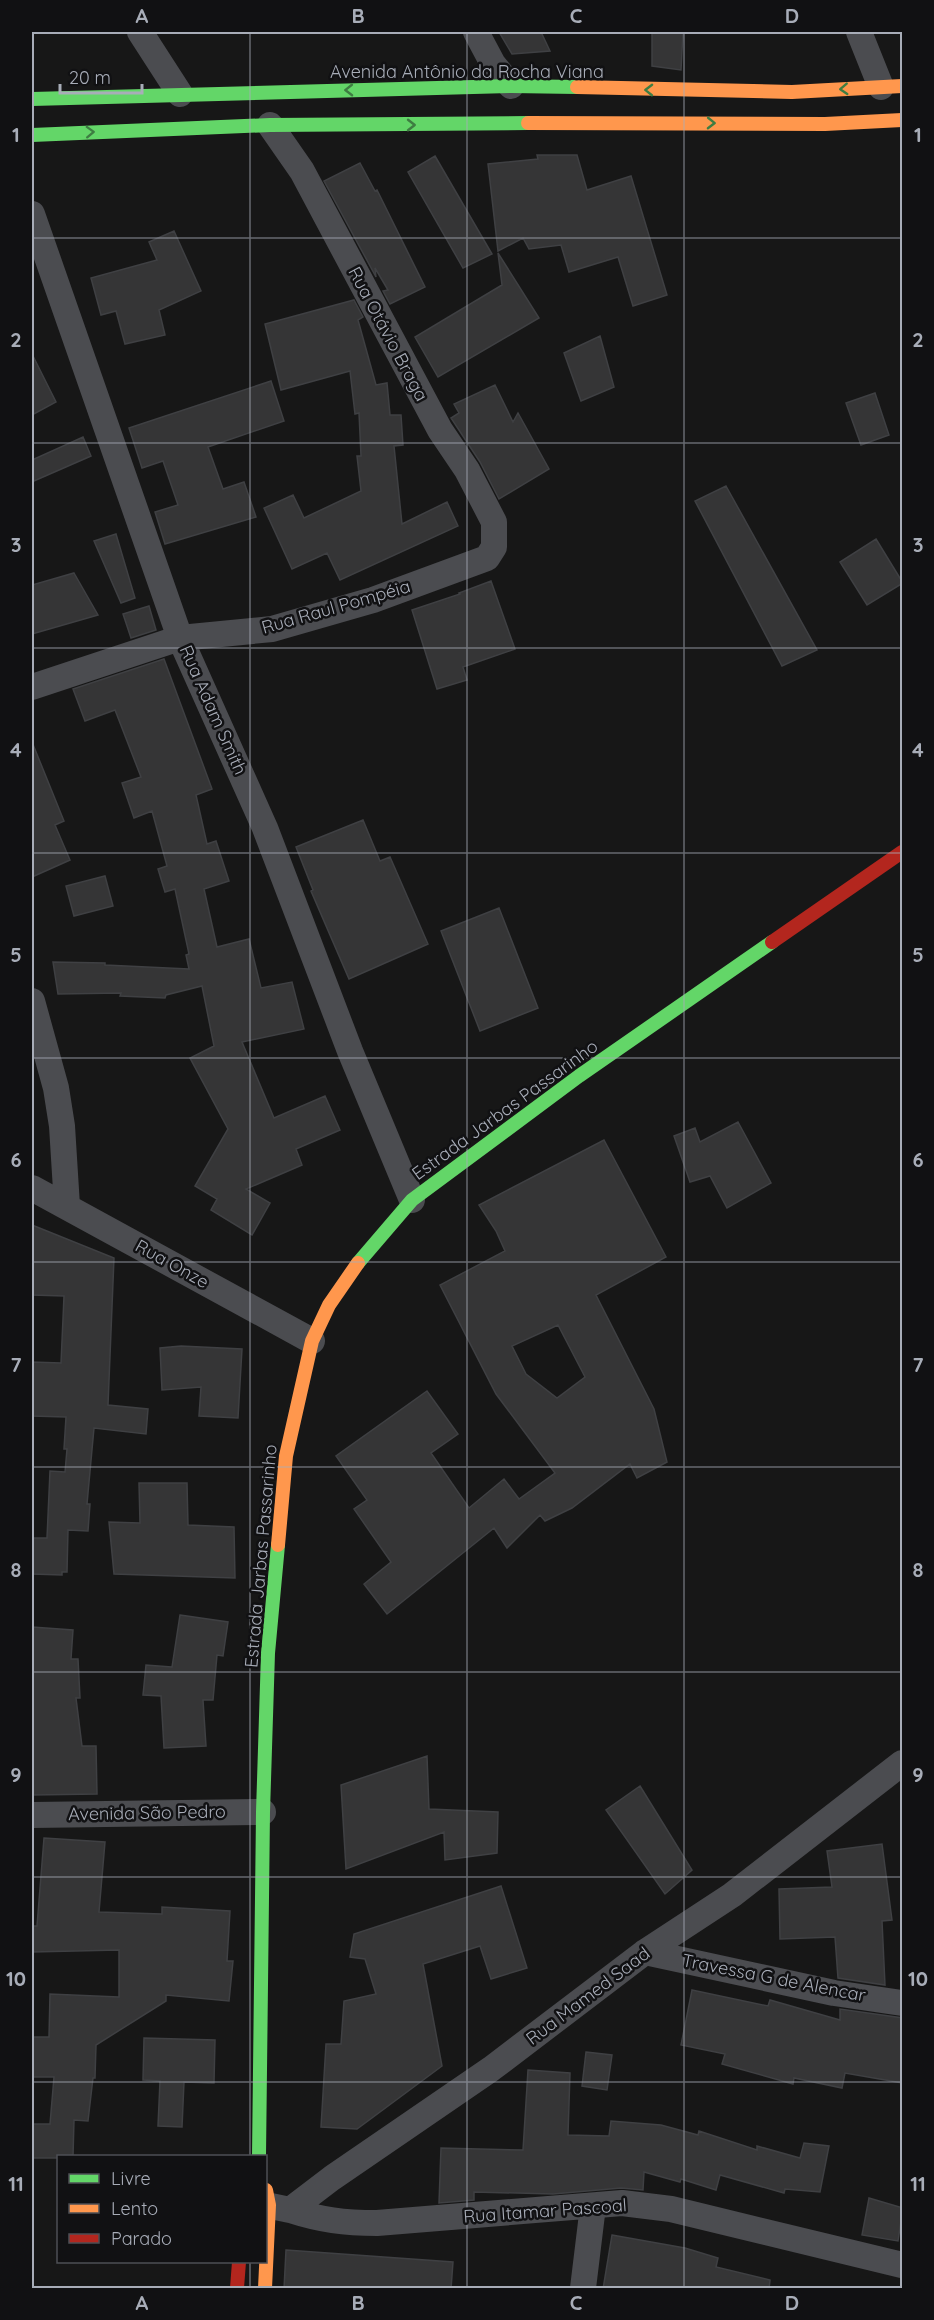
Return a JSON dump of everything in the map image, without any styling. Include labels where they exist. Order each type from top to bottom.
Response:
[{"type":"main road","name":"Avenida Antônio da Rocha Viana","points":[[32,99],[511,86],[792,92],[892,87]]},
{"type":"main road","points":[[32,135],[270,125],[640,122],[825,124],[903,120]]},
{"type":"main road","name":"Estrada Jarbas Passarinho","points":[[259,2155],[263,1812],[268,1653],[286,1456],[312,1341],[329,1305],[362,1257],[412,1200],[579,1076],[903,852]]},
{"type":"main road","points":[[265,2289],[272,2202]]},
{"type":"main road","points":[[237,2289],[239,2263]]},
{"type":"street","points":[[140,32],[180,94]]},
{"type":"street","points":[[476,32],[493,64],[511,86]]},
{"type":"street","points":[[859,32],[892,87]]},
{"type":"street","name":"Rua Otávio Braga","points":[[270,125],[302,171],[440,430],[467,470],[488,508],[494,522],[494,547]]},
{"type":"street","name":"Rua Adam Smith","points":[[32,214],[180,638],[265,828],[350,1051],[412,1200]]},
{"type":"street","name":"Rua Raul Pompéia","points":[[32,687],[180,638],[272,629],[362,603],[466,567],[487,558],[494,547]]},
{"type":"street","points":[[32,1001],[56,1088],[62,1126],[67,1206]]},
{"type":"street","name":"Rua Onze","points":[[32,1188],[312,1341]]},
{"type":"street","name":"Rua Mamed Saad","points":[[272,2202],[332,2178],[490,2069],[645,1952],[732,1895],[902,1766]]},
{"type":"street","name":"Avenida São Pedro","points":[[32,1815],[263,1812]]},
{"type":"street","name":"Travessa G de Alencar","points":[[645,1952],[834,1993],[903,2003]]},
{"type":"street","name":"Rua Itamar Pascoal","points":[[272,2202],[320,2220],[367,2223],[622,2203],[671,2209],[903,2265]]},
{"type":"street","points":[[583,2289],[593,2206]]},
{"type":"building","points":[[499,32],[541,32],[550,51],[512,54]]},
{"type":"building","points":[[652,32],[683,32],[681,70],[652,66]]},
{"type":"building","points":[[537,155],[577,155],[587,190],[631,176],[667,295],[633,306],[618,257],[569,272],[561,245],[529,249],[523,238],[498,251],[488,164],[538,159]]},
{"type":"building","points":[[435,156],[492,254],[463,268],[408,172]]},
{"type":"building","points":[[360,163],[375,191],[377,190],[425,287],[390,304],[383,291],[388,290],[375,268],[376,277],[324,181]]},
{"type":"building","points":[[174,231],[201,291],[159,310],[165,335],[125,344],[116,311],[101,315],[91,278],[157,260],[149,242]]},
{"type":"building","points":[[498,253],[539,318],[438,377],[415,337],[502,285]]},
{"type":"building","points":[[354,300],[363,317],[358,320],[376,385],[387,383],[390,415],[401,415],[403,445],[394,446],[402,524],[447,502],[458,526],[340,580],[327,553],[292,569],[264,508],[293,495],[304,518],[361,491],[357,456],[361,456],[359,413],[355,414],[350,371],[281,390],[265,324]]},
{"type":"building","points":[[600,336],[614,387],[581,401],[564,353]]},
{"type":"building","points":[[32,354],[56,402],[32,415]]},
{"type":"building","points":[[271,381],[284,421],[208,447],[223,489],[244,482],[256,517],[165,544],[155,512],[178,505],[163,461],[142,468],[129,428]]},
{"type":"building","points":[[495,385],[513,422],[518,413],[549,469],[499,499],[480,462],[451,418],[459,413],[454,404]]},
{"type":"building","points":[[875,393],[889,435],[861,445],[846,403]]},
{"type":"building","points":[[83,437],[91,456],[34,481],[32,460]]},
{"type":"building","points":[[726,486],[817,650],[782,666],[695,501]]},
{"type":"building","points":[[116,534],[135,598],[121,603],[94,541]]},
{"type":"building","points":[[876,539],[903,583],[867,605],[840,562]]},
{"type":"building","points":[[74,573],[98,615],[32,634],[32,585]]},
{"type":"building","points":[[491,581],[515,649],[463,667],[467,680],[437,689],[412,610]]},
{"type":"building","points":[[149,606],[156,630],[131,638],[123,614]]},
{"type":"building","points":[[164,659],[212,789],[196,795],[207,844],[216,841],[229,881],[204,889],[217,947],[249,939],[261,988],[292,982],[304,1029],[242,1042],[274,1118],[325,1096],[340,1130],[296,1149],[302,1165],[246,1189],[270,1203],[252,1235],[211,1210],[217,1199],[195,1186],[228,1129],[190,1058],[214,1046],[202,986],[166,995],[165,998],[120,996],[121,993],[58,994],[53,962],[189,969],[186,955],[189,954],[175,889],[165,892],[158,869],[167,866],[152,811],[134,818],[122,783],[141,777],[115,710],[85,721],[73,689]]},
{"type":"building","points":[[32,742],[64,821],[55,825],[70,860],[32,877]]},
{"type":"building","points":[[363,820],[380,861],[390,857],[428,944],[349,979],[311,891],[313,890],[296,847]]},
{"type":"building","points":[[105,876],[113,906],[74,916],[66,886]]},
{"type":"building","points":[[499,908],[538,1008],[480,1031],[441,931]]},
{"type":"building","points":[[738,1122],[771,1183],[727,1208],[710,1176],[690,1182],[674,1136],[695,1128],[700,1142]]},
{"type":"building","points":[[604,1140],[666,1257],[596,1295],[654,1409],[667,1462],[637,1478],[630,1464],[572,1508],[545,1521],[540,1515],[507,1548],[494,1528],[387,1614],[364,1584],[391,1562],[354,1509],[367,1500],[336,1456],[427,1391],[458,1434],[431,1453],[469,1508],[504,1479],[519,1499],[555,1473],[496,1394],[440,1285],[505,1251],[496,1231],[479,1205]],"holes":[[[558,1325],[585,1377],[557,1398],[526,1374],[512,1346]]]},
{"type":"building","points":[[32,1225],[114,1258],[108,1405],[148,1409],[146,1434],[94,1428],[87,1504],[90,1504],[88,1531],[68,1530],[67,1572],[62,1572],[62,1575],[32,1574],[32,1538],[47,1538],[50,1471],[65,1472],[67,1449],[64,1449],[66,1417],[32,1416],[32,1362],[61,1363],[64,1296],[32,1295]]},
{"type":"building","points":[[181,1346],[242,1349],[238,1418],[199,1416],[201,1387],[162,1390],[160,1348]]},
{"type":"building","points":[[139,1483],[187,1483],[188,1525],[234,1527],[235,1578],[114,1574],[109,1522],[140,1523]]},
{"type":"building","points":[[180,1615],[228,1622],[223,1656],[217,1655],[213,1700],[203,1700],[206,1746],[164,1748],[161,1696],[143,1695],[146,1665],[172,1667]]},
{"type":"building","points":[[32,1627],[73,1630],[71,1659],[78,1659],[80,1698],[76,1698],[82,1746],[96,1746],[97,1794],[32,1795]]},
{"type":"building","points":[[427,1756],[429,1809],[498,1812],[497,1853],[445,1860],[444,1832],[346,1869],[341,1785]]},
{"type":"building","points":[[640,1786],[692,1870],[665,1894],[606,1810]]},
{"type":"building","points":[[44,1838],[105,1842],[99,1912],[162,1914],[162,1907],[230,1911],[227,1961],[233,1961],[229,2001],[166,1995],[166,2001],[96,2045],[95,2078],[93,2078],[88,2121],[74,2120],[73,2155],[57,2155],[57,2158],[32,2158],[32,2124],[50,2124],[54,2077],[32,2077],[32,2037],[49,2037],[50,1994],[119,1997],[119,1950],[32,1952],[32,1926],[37,1926]]},
{"type":"building","points":[[882,1844],[892,1920],[882,1921],[885,1985],[838,1978],[835,1937],[780,1939],[779,1889],[832,1887],[827,1851]]},
{"type":"building","points":[[501,1886],[527,1968],[491,1979],[480,1946],[423,1964],[442,2066],[357,2129],[321,2127],[326,2044],[341,2044],[344,2001],[376,1994],[365,1959],[350,1957],[354,1934]]},
{"type":"building","points":[[692,1990],[768,2006],[770,2000],[840,2020],[840,2009],[903,2018],[903,2083],[845,2073],[842,2088],[794,2078],[793,2084],[722,2064],[725,2054],[681,2045]]},
{"type":"building","points":[[144,2038],[215,2040],[214,2083],[184,2082],[182,2127],[158,2126],[160,2081],[143,2080]]},
{"type":"building","points":[[586,2052],[612,2055],[607,2090],[582,2086]]},
{"type":"building","points":[[528,2070],[570,2073],[568,2135],[609,2136],[611,2121],[661,2125],[698,2135],[699,2131],[757,2150],[757,2146],[800,2158],[804,2143],[829,2146],[820,2192],[785,2189],[784,2193],[720,2175],[716,2190],[681,2179],[680,2182],[644,2172],[643,2190],[621,2188],[553,2194],[474,2192],[474,2200],[439,2203],[441,2148],[523,2150]]},
{"type":"building","points":[[869,2198],[903,2208],[898,2241],[862,2235]]},
{"type":"building","points":[[612,2235],[685,2248],[718,2258],[716,2267],[770,2280],[769,2289],[603,2289]]},
{"type":"building","points":[[286,2250],[453,2262],[451,2289],[284,2289]]},
{"type":"traffic: fast","points":[[32,99],[511,86],[577,87]]},
{"type":"traffic: fast","points":[[32,135],[270,125],[528,123]]},
{"type":"traffic: fast","points":[[358,1263],[412,1200],[579,1076],[772,942]]},
{"type":"traffic: fast","points":[[259,2155],[263,1812],[268,1653],[278,1545]]},
{"type":"traffic: slow","points":[[577,87],[792,92],[902,86]]},
{"type":"traffic: slow","points":[[528,123],[825,124],[902,120]]},
{"type":"traffic: slow","points":[[278,1545],[286,1456],[312,1341],[329,1305],[358,1263]]},
{"type":"traffic: slow","points":[[267,2195],[269,2205],[267,2246]]},
{"type":"traffic: slow","points":[[265,2288],[266,2263]]},
{"type":"traffic: jam","points":[[772,942],[902,852]]},
{"type":"traffic: jam","points":[[237,2288],[239,2263]]}]
